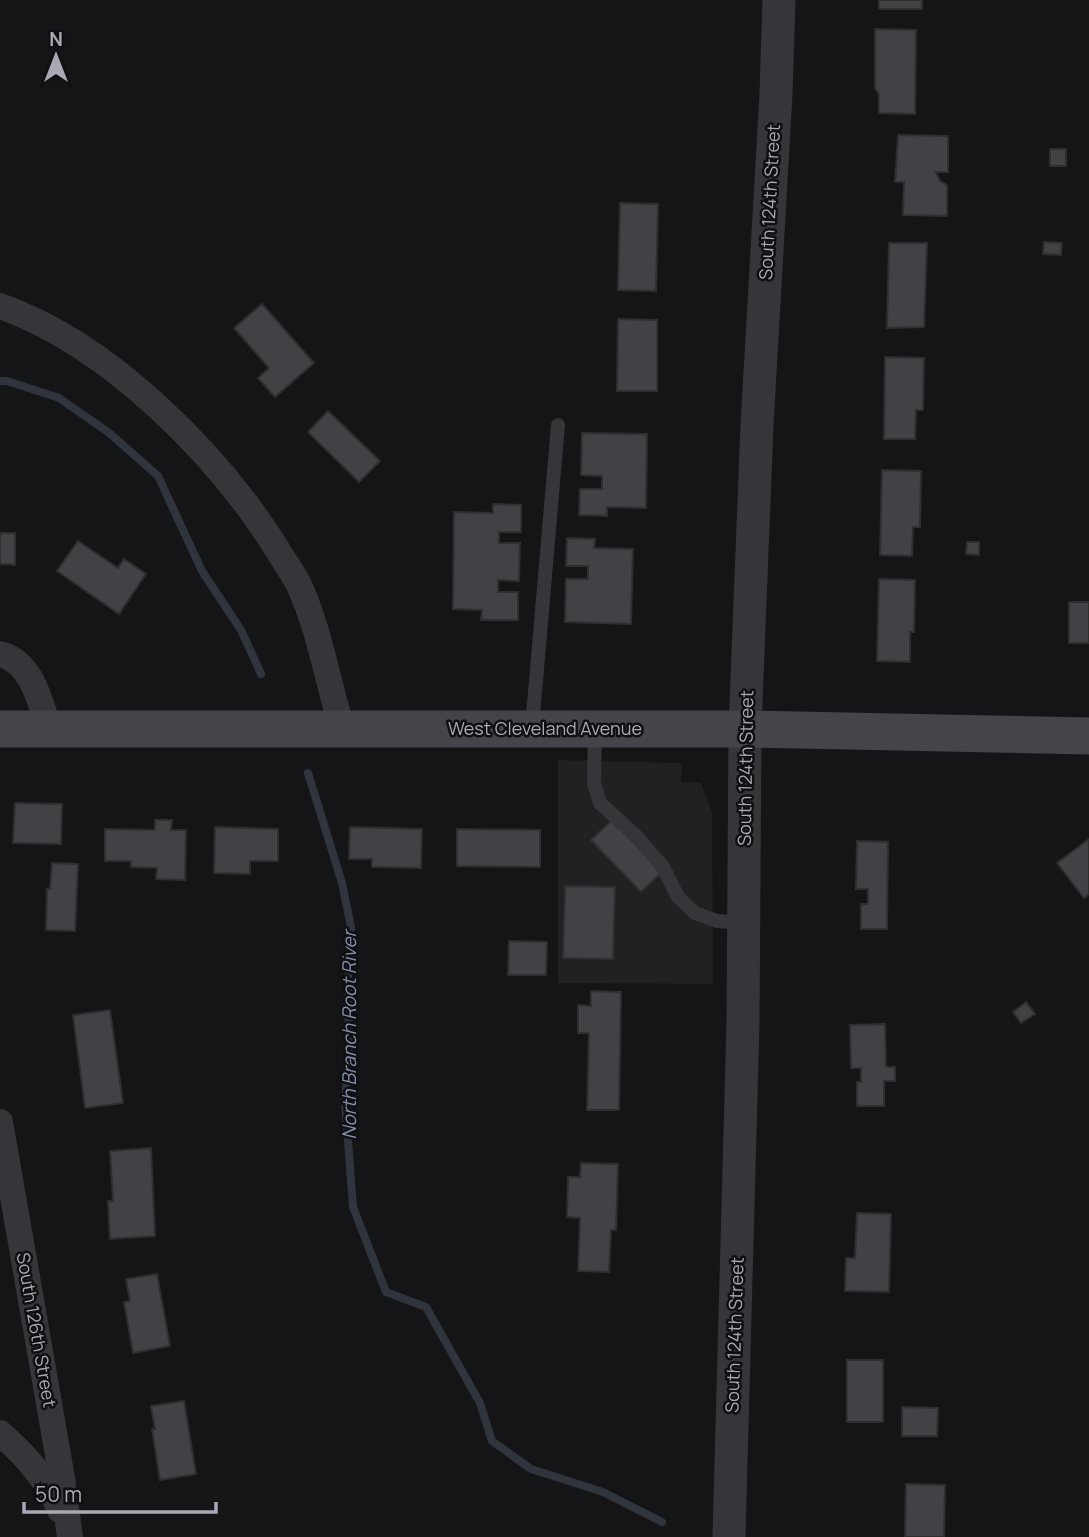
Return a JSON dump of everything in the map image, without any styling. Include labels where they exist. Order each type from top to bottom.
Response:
[{"type":"main road","name":"West Cleveland Avenue","points":[[0,729],[745,729],[1089,736]]},
{"type":"street","name":"South 124th Street","points":[[729,1537],[744,923],[745,729],[757,425],[779,0]]},
{"type":"street","points":[[0,306],[24,314],[102,361],[167,416],[218,468],[255,514],[297,582],[325,658],[342,728]]},
{"type":"street","points":[[0,654],[15,659],[21,665],[36,690],[49,729]]},
{"type":"street","name":"South 126th Street","points":[[0,1122],[62,1478],[68,1531]]},
{"type":"street","points":[[0,1433],[27,1457],[39,1472],[53,1495],[68,1531]]},
{"type":"lane","points":[[532,729],[558,425]]},
{"type":"lane","points":[[595,729],[594,784],[600,803],[638,838],[663,867],[678,897],[695,913],[717,921],[744,923]]},
{"type":"shaded area","points":[[558,760],[682,763],[681,782],[701,783],[712,812],[713,984],[558,983]]},
{"type":"building","points":[[879,0],[922,0],[922,9],[879,9]]},
{"type":"building","points":[[875,29],[916,30],[915,114],[879,113],[879,94],[875,88]]},
{"type":"building","points":[[898,135],[948,136],[948,172],[936,172],[940,181],[947,185],[947,216],[903,215],[904,182],[895,182]]},
{"type":"building","points":[[1050,149],[1066,149],[1066,166],[1050,166]]},
{"type":"building","points":[[620,203],[658,204],[656,291],[618,290]]},
{"type":"building","points":[[1044,242],[1062,243],[1061,255],[1043,254]]},
{"type":"building","points":[[889,243],[927,243],[924,327],[887,328]]},
{"type":"building","points":[[262,304],[314,363],[275,397],[258,378],[269,368],[234,328]]},
{"type":"building","points":[[618,319],[657,320],[657,391],[617,391]]},
{"type":"building","points":[[885,357],[924,358],[923,410],[916,410],[915,439],[884,439]]},
{"type":"building","points":[[328,411],[380,461],[359,482],[308,432]]},
{"type":"building","points":[[582,433],[647,434],[646,508],[607,507],[607,516],[579,515],[580,489],[602,489],[602,476],[581,475]]},
{"type":"building","points":[[882,470],[921,471],[920,527],[913,527],[912,556],[880,555]]},
{"type":"building","points":[[493,504],[521,505],[521,532],[499,532],[499,543],[520,543],[519,581],[498,580],[498,592],[518,592],[518,620],[481,620],[482,610],[453,609],[454,512],[493,513]]},
{"type":"building","points":[[0,533],[15,533],[15,565],[0,564]]},
{"type":"building","points":[[567,538],[595,539],[594,548],[633,549],[631,624],[565,622],[566,579],[588,579],[588,566],[566,566]]},
{"type":"building","points":[[78,541],[118,568],[124,559],[146,574],[119,614],[57,571]]},
{"type":"building","points":[[967,542],[979,542],[979,555],[966,554]]},
{"type":"building","points":[[879,579],[915,580],[914,632],[910,632],[910,662],[877,661]]},
{"type":"building","points":[[1069,602],[1089,602],[1089,643],[1069,643]]},
{"type":"building","points":[[15,803],[62,804],[61,844],[13,843]]},
{"type":"building","points":[[155,820],[172,820],[171,830],[186,830],[185,880],[156,879],[157,868],[131,867],[131,861],[105,861],[105,829],[155,830]]},
{"type":"building","points":[[612,820],[662,872],[641,892],[591,840]]},
{"type":"building","points":[[215,827],[278,829],[278,861],[250,861],[250,874],[214,873]]},
{"type":"building","points":[[350,827],[422,829],[421,868],[372,867],[372,859],[349,859]]},
{"type":"building","points":[[457,829],[540,830],[540,867],[457,866]]},
{"type":"building","points":[[1089,839],[1089,894],[1084,898],[1057,863]]},
{"type":"building","points":[[857,841],[888,842],[887,929],[861,929],[861,904],[868,904],[868,889],[856,889]]},
{"type":"building","points":[[52,863],[78,864],[75,931],[46,930],[47,889],[50,889]]},
{"type":"building","points":[[565,886],[615,887],[613,959],[563,958]]},
{"type":"building","points":[[509,941],[547,942],[546,975],[508,975]]},
{"type":"building","points":[[591,991],[621,992],[619,1110],[587,1110],[589,1033],[578,1033],[578,1005],[591,1006]]},
{"type":"building","points":[[1026,1002],[1035,1014],[1021,1023],[1013,1012]]},
{"type":"building","points":[[110,1010],[123,1103],[85,1108],[73,1015]]},
{"type":"building","points":[[885,1024],[886,1067],[895,1067],[895,1081],[884,1081],[884,1106],[857,1106],[857,1082],[861,1082],[861,1068],[851,1068],[850,1025]]},
{"type":"building","points":[[151,1148],[155,1236],[110,1239],[108,1201],[113,1201],[110,1151]]},
{"type":"building","points":[[581,1163],[618,1164],[616,1230],[611,1230],[609,1272],[578,1271],[580,1218],[567,1217],[568,1177],[580,1177]]},
{"type":"building","points":[[857,1213],[891,1214],[889,1292],[845,1291],[846,1258],[855,1258]]},
{"type":"building","points":[[157,1274],[170,1346],[133,1353],[124,1302],[130,1301],[126,1279]]},
{"type":"building","points":[[847,1360],[883,1360],[883,1422],[847,1422]]},
{"type":"building","points":[[184,1401],[196,1474],[160,1480],[151,1406]]},
{"type":"building","points":[[902,1407],[938,1408],[937,1436],[902,1436]]},
{"type":"building","points":[[906,1484],[945,1485],[944,1537],[905,1537]]},
{"type":"waterway","name":"North Branch Root River","points":[[0,381],[59,398],[108,432],[158,476],[202,571],[241,630],[261,674]]},
{"type":"waterway","name":"North Branch Root River","points":[[308,773],[342,883],[351,927],[348,976],[349,1048],[345,1101],[353,1207],[386,1292],[426,1307],[480,1403],[492,1441],[531,1469],[603,1492],[662,1522]]}]
